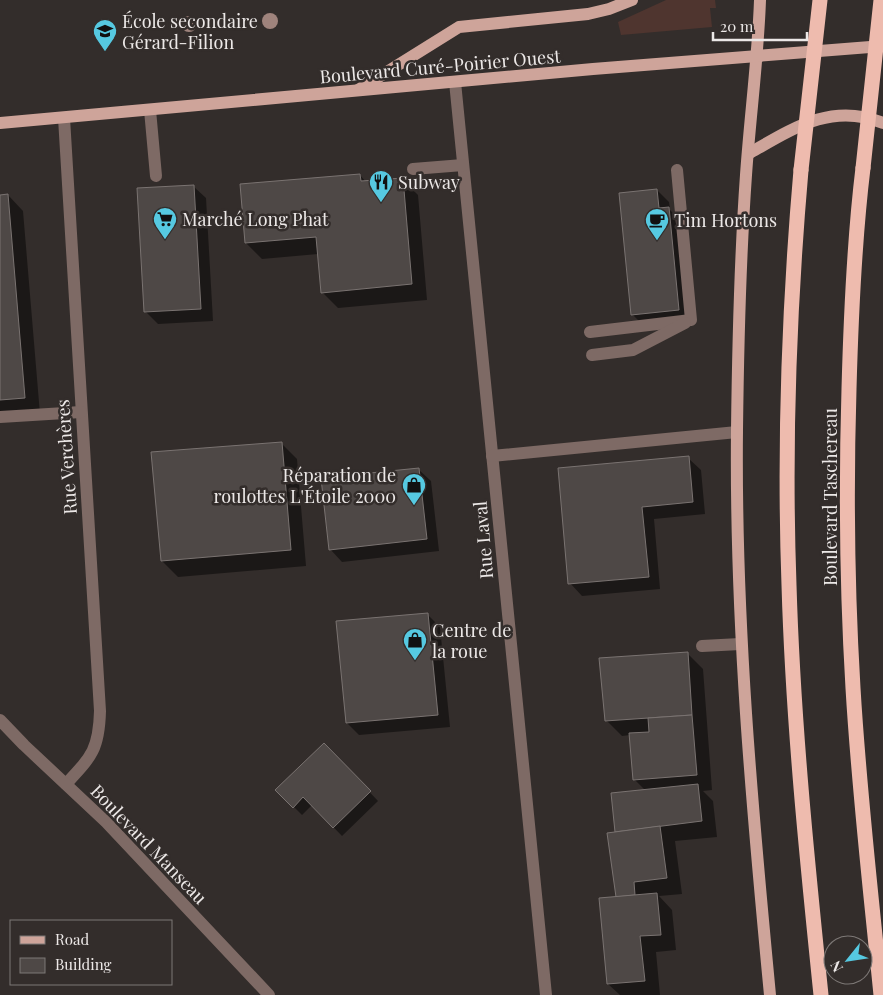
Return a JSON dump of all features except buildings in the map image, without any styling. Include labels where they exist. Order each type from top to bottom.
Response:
[{"type":"highway","points":[[820,0],[808,90],[795,244],[788,416],[789,586],[799,765],[821,995]]},
{"type":"highway","name":"Boulevard Taschereau","points":[[881,995],[853,688],[847,456],[856,230],[882,0]]},
{"type":"main road","points":[[356,91],[459,27],[588,14],[609,9],[632,0]]},
{"type":"main road","points":[[760,0],[748,154],[738,350],[737,524],[740,644],[755,846],[770,995]]},
{"type":"main road","name":"Boulevard Curé-Poirier Ouest","points":[[0,123],[883,46]]},
{"type":"main road","points":[[748,154],[793,128],[822,118],[850,114],[872,118],[883,123]]},
{"type":"street","name":"Rue Laval","points":[[455,82],[546,995]]},
{"type":"street","points":[[150,110],[156,176]]},
{"type":"street","name":"Rue Verchères","points":[[64,118],[100,710],[100,729],[94,751],[66,784]]},
{"type":"street","points":[[413,169],[463,165]]},
{"type":"street","points":[[677,170],[691,320]]},
{"type":"street","points":[[590,332],[691,320]]},
{"type":"street","points":[[592,355],[633,350],[691,320]]},
{"type":"street","points":[[0,417],[81,412]]},
{"type":"street","points":[[492,456],[737,432]]},
{"type":"street","points":[[702,646],[740,644]]},
{"type":"street","name":"Boulevard Manseau","points":[[0,720],[106,822],[269,995]]},
{"type":"shaded area","points":[[666,0],[715,0],[716,8],[710,8],[712,27],[621,35],[618,22]]},
{"type":"place","name":"École secondaire Gérard-Filion","points":[[105,52]]},
{"type":"place","name":"Subway","points":[[381,203]]},
{"type":"place","name":"Marché Long Phat","points":[[165,240]]},
{"type":"place","name":"Tim Hortons","points":[[657,241]]},
{"type":"place","name":"Réparation de roulottes L'Étoile 2000","points":[[414,506]]},
{"type":"place","name":"Centre de la roue","points":[[415,661]]}]
